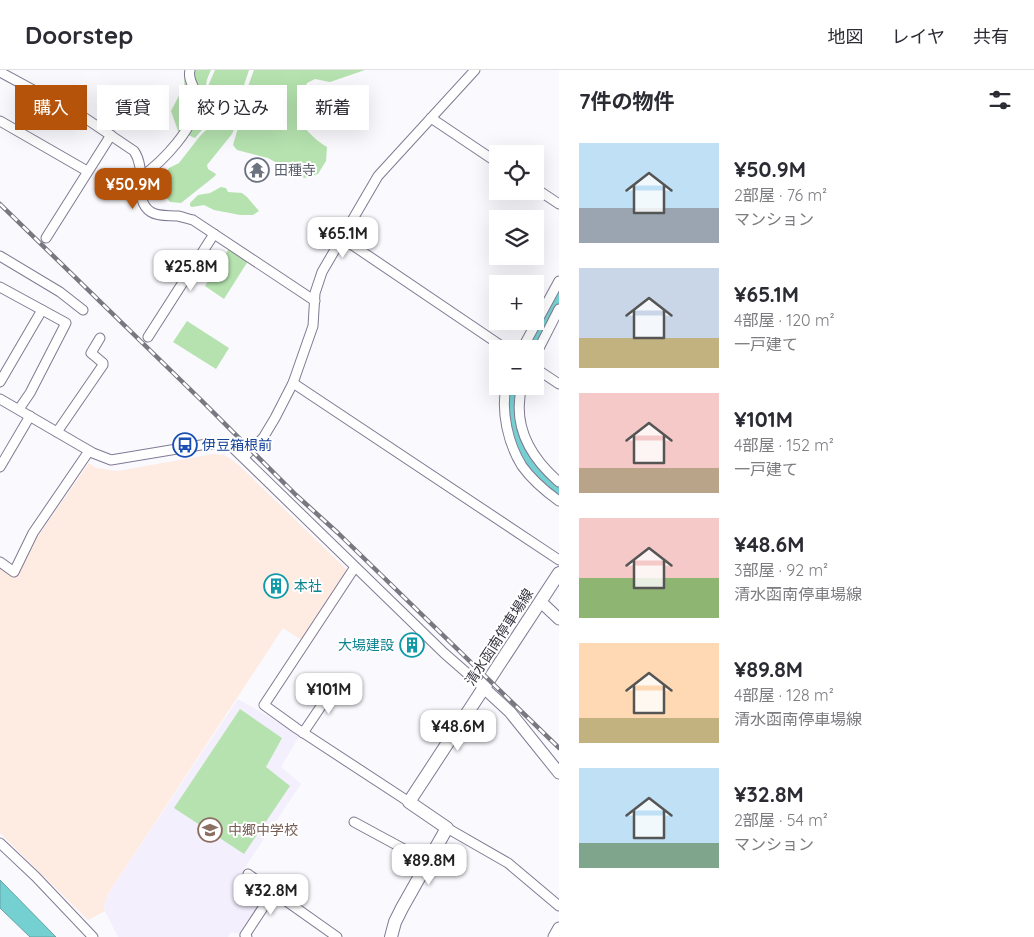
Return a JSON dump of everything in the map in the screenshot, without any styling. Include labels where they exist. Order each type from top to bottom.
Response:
[{"type":"main road","name":"清水函南停車場線","points":[[409,802],[559,573]]},
{"type":"main road","points":[[390,937],[395,922],[447,828],[409,802]]},
{"type":"street","points":[[141,177],[169,153],[196,112],[198,96],[188,75],[190,70]]},
{"type":"street","points":[[244,458],[263,438],[293,383],[313,326],[315,293],[322,272],[378,176],[475,70]]},
{"type":"street","points":[[0,72],[85,118],[134,151],[139,159],[141,177],[140,198],[144,206],[151,212],[193,220],[314,301]]},
{"type":"street","points":[[431,118],[489,157]]},
{"type":"street","points":[[0,121],[87,171]]},
{"type":"street","points":[[46,238],[111,135]]},
{"type":"street","points":[[544,194],[559,204]]},
{"type":"street","points":[[148,337],[214,234]]},
{"type":"street","points":[[342,238],[493,340]]},
{"type":"street","points":[[0,256],[60,292],[84,310]]},
{"type":"street","points":[[544,324],[559,281]]},
{"type":"street","points":[[0,287],[66,323],[30,393],[19,410]]},
{"type":"street","points":[[544,324],[559,309]]},
{"type":"street","points":[[0,382],[42,310]]},
{"type":"street","points":[[536,339],[541,330]]},
{"type":"street","points":[[536,339],[541,330]]},
{"type":"street","points":[[57,432],[103,365],[91,353],[100,338]]},
{"type":"street","points":[[544,374],[559,384]]},
{"type":"street","points":[[293,383],[559,560]]},
{"type":"street","points":[[504,395],[508,434],[521,465],[541,476],[559,482]]},
{"type":"street","points":[[520,395],[520,423],[541,476],[559,501]]},
{"type":"street","points":[[0,399],[100,457],[112,460],[207,444],[230,445],[444,653],[510,712],[559,773]]},
{"type":"street","points":[[0,467],[30,416]]},
{"type":"street","points":[[0,562],[14,572],[33,533],[89,451]]},
{"type":"street","points":[[355,567],[264,705],[303,733],[409,802]]},
{"type":"street","points":[[541,602],[559,619]]},
{"type":"street","points":[[303,733],[336,684]]},
{"type":"street","points":[[354,822],[428,862]]},
{"type":"street","points":[[447,828],[508,863],[559,906]]},
{"type":"street","points":[[0,843],[36,877],[93,937]]},
{"type":"street","points":[[248,874],[338,937]]},
{"type":"street","points":[[248,937],[245,935],[274,891]]},
{"type":"street","points":[[554,937],[559,928]]},
{"type":"shaded area","points":[[213,454],[224,455],[241,467],[348,571],[303,641],[283,628],[108,894],[104,905],[105,911],[88,920],[0,833],[0,566],[16,578],[36,539],[89,463],[96,468],[118,471]]},
{"type":"shaded area","name":"中郷中学校","points":[[238,699],[300,735],[281,767],[301,784],[243,870],[269,891],[245,935],[231,932],[228,937],[118,937],[105,911],[104,905],[108,894]]},
{"type":"green space","points":[[185,70],[211,70],[206,85],[184,85]]},
{"type":"green space","points":[[215,70],[249,70],[244,85],[208,85]]},
{"type":"green space","points":[[254,70],[365,70],[330,82],[315,79],[306,85],[297,85],[297,130],[307,130],[327,147],[326,161],[318,174],[304,178],[268,158],[237,150],[233,145],[237,130],[287,130],[287,85],[249,85]]},
{"type":"green space","points":[[179,96],[179,130],[202,130],[195,138],[178,131],[171,111]]},
{"type":"green space","points":[[206,130],[234,130],[207,165],[208,169],[216,174],[215,176],[181,203],[170,202],[163,194],[163,187],[159,180],[169,168],[179,163]]},
{"type":"green space","points":[[221,187],[226,188],[228,192],[242,193],[259,211],[253,215],[240,215],[214,210],[204,205],[190,206],[190,203],[198,195],[210,193]]},
{"type":"green space","points":[[228,250],[248,261],[224,299],[205,286]]},
{"type":"green space","points":[[187,321],[229,348],[216,369],[173,342]]},
{"type":"green space","points":[[240,709],[282,738],[266,767],[290,786],[244,854],[174,808]]},
{"type":"water","points":[[0,880],[56,937],[30,937],[0,908]]},
{"type":"waterway","points":[[537,340],[559,298]]},
{"type":"waterway","points":[[513,395],[512,416],[520,444],[537,470],[559,490]]},
{"type":"railway","points":[[0,204],[296,495],[338,533],[559,748]]},
{"type":"place","name":"田種寺","points":[[257,170]]},
{"type":"place","name":"伊豆箱根前","points":[[185,445]]},
{"type":"place","name":"本社","points":[[276,586]]},
{"type":"place","name":"大場建設","points":[[412,645]]},
{"type":"place","name":"中郷中学校","points":[[210,830]]}]
